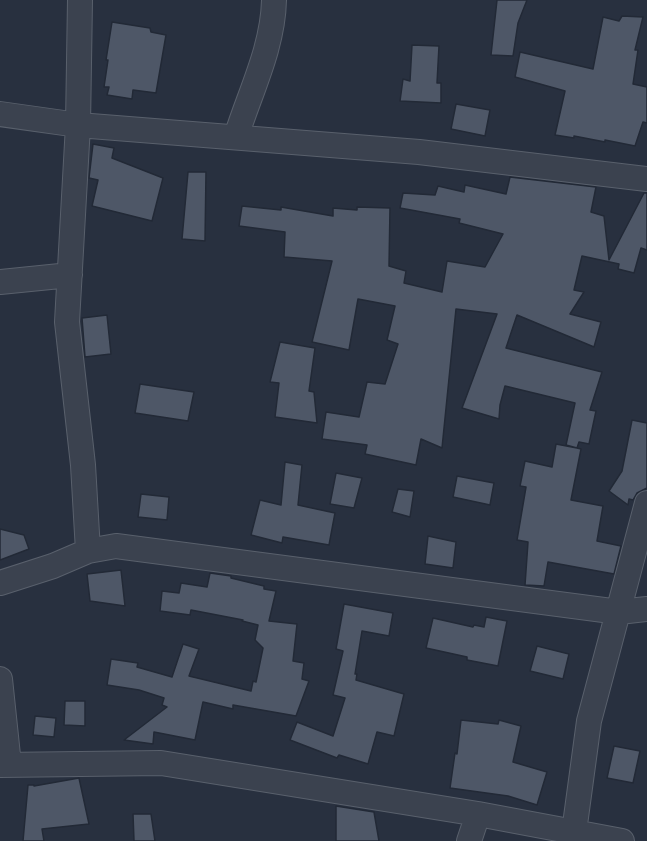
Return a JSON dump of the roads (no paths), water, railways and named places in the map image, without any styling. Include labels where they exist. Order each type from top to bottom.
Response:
[{"type":"street","points":[[80,0],[78,125],[67,322],[83,465],[88,551]]},
{"type":"street","points":[[236,137],[267,50],[274,16],[274,0]]},
{"type":"street","points":[[0,114],[78,125],[419,152],[647,179]]},
{"type":"street","points":[[0,282],[70,275]]},
{"type":"street","points":[[574,832],[589,722],[647,503]]},
{"type":"street","points":[[0,583],[53,566],[88,551],[116,546],[619,612],[647,609]]},
{"type":"street","points":[[0,679],[4,765],[161,763],[478,814],[622,841]]},
{"type":"street","points":[[469,841],[478,814]]}]
